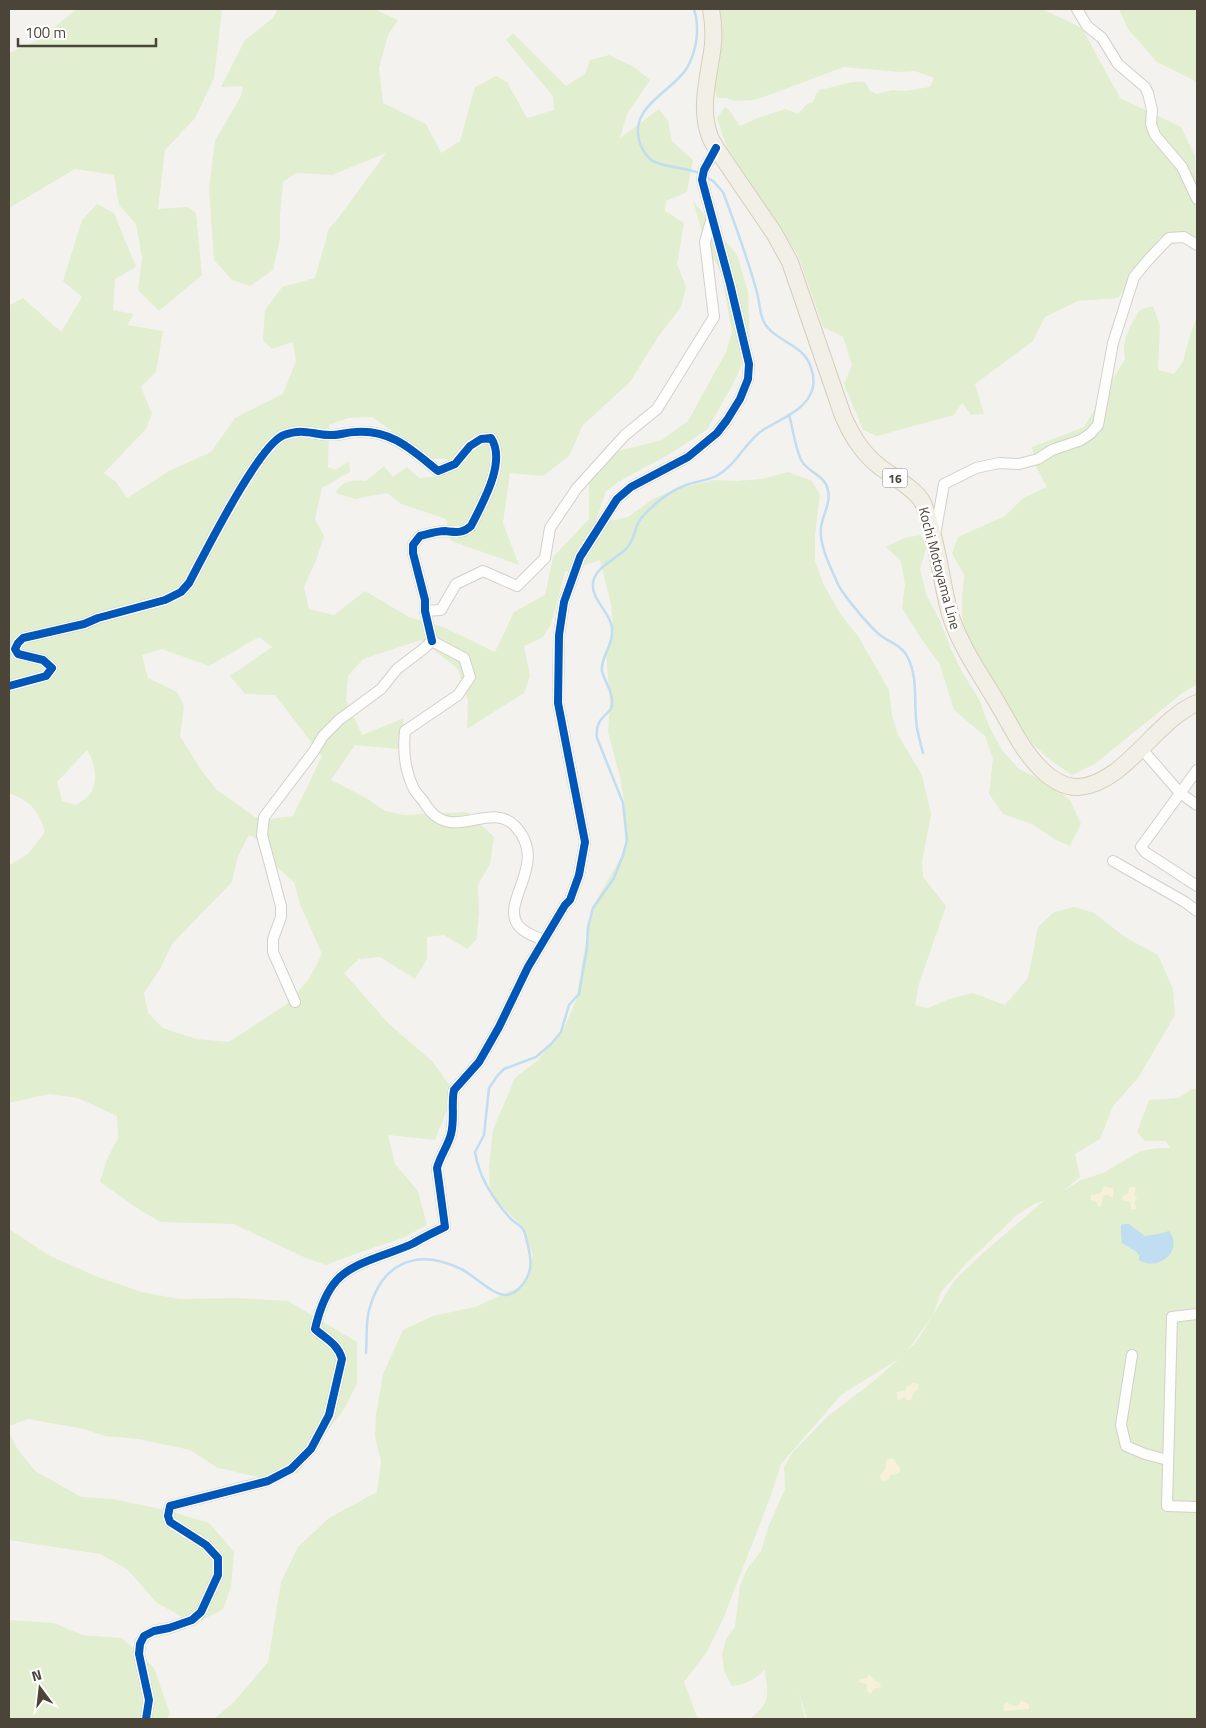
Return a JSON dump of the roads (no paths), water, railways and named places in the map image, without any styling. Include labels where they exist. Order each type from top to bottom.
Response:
[{"type":"main road","name":"Kochi Motoyama Line","points":[[711,9],[713,45],[707,76],[706,119],[709,134],[716,148],[774,233],[790,262],[843,416],[852,436],[862,451],[878,466],[906,485],[923,502],[934,540],[945,594],[957,632],[1022,745],[1042,770],[1055,780],[1065,785],[1077,787],[1091,785],[1116,771],[1175,716],[1197,703]]},
{"type":"street","points":[[1077,9],[1086,26],[1102,38],[1118,64],[1145,87],[1152,110],[1151,124],[1155,136],[1182,167],[1197,199]]},
{"type":"street","points":[[146,1719],[149,1700],[139,1654],[140,1644],[144,1636],[154,1631],[192,1620],[201,1612],[218,1575],[218,1558],[206,1545],[170,1522],[168,1516],[170,1506],[268,1481],[291,1469],[311,1449],[329,1415],[342,1359],[340,1350],[315,1329],[320,1311],[328,1294],[338,1279],[361,1264],[414,1243],[445,1227],[437,1168],[451,1136],[454,1090],[479,1062],[528,967],[565,905],[570,900],[579,875],[585,842],[558,703],[559,635],[564,602],[580,557],[617,499],[637,484],[688,457],[717,433],[740,399],[748,379],[749,364],[703,175],[716,148]]},
{"type":"street","points":[[425,611],[441,610],[456,584],[483,571],[517,586],[546,558],[550,528],[577,488],[625,435],[657,409],[714,317],[705,242],[712,216]]},
{"type":"street","points":[[934,540],[944,484],[976,468],[999,462],[1019,464],[1038,459],[1052,450],[1081,440],[1091,434],[1098,425],[1113,342],[1134,277],[1169,238],[1184,236],[1197,245]]},
{"type":"street","points":[[9,686],[46,676],[52,668],[44,660],[18,654],[15,649],[23,638],[84,624],[165,600],[181,592],[189,583],[227,511],[266,450],[285,434],[303,431],[332,436],[356,432],[387,436],[407,445],[438,471],[455,464],[470,446],[481,439],[491,438],[495,443],[495,472],[471,526],[464,532],[443,531],[420,536],[413,546],[432,641],[464,658],[470,678],[458,695],[405,731],[404,756],[413,786],[432,814],[447,822],[465,822],[499,817],[506,819],[515,826],[525,840],[529,860],[524,880],[512,910],[516,924],[524,932],[544,940]]},
{"type":"street","points":[[295,1002],[274,952],[273,939],[281,917],[281,906],[262,835],[264,817],[314,751],[323,736],[339,720],[381,689],[397,668],[432,641]]},
{"type":"street","points":[[1141,748],[1180,793],[1197,806]]},
{"type":"street","points":[[1197,770],[1141,847],[1145,852],[1197,886]]},
{"type":"street","points":[[1113,861],[1197,910]]},
{"type":"street","points":[[1197,1314],[1172,1317],[1167,1506],[1197,1508]]},
{"type":"street","points":[[1132,1355],[1121,1426],[1126,1446],[1144,1454],[1168,1460]]},
{"type":"water","points":[[1129,1224],[1145,1236],[1169,1231],[1173,1239],[1171,1253],[1160,1262],[1146,1263],[1139,1260],[1137,1252],[1122,1243],[1121,1225]]},
{"type":"waterway","points":[[694,9],[697,31],[695,46],[687,68],[646,109],[638,128],[641,146],[650,159],[660,164],[701,174]]},
{"type":"waterway","points":[[366,1353],[367,1320],[373,1298],[381,1283],[390,1272],[401,1265],[414,1260],[428,1259],[444,1262],[461,1269],[496,1292],[507,1295],[519,1288],[526,1280],[530,1269],[530,1259],[524,1231],[511,1219],[493,1196],[483,1179],[475,1152],[484,1135],[489,1088],[498,1075],[504,1069],[536,1057],[561,1032],[569,1005],[579,994],[587,948],[588,927],[593,908],[614,878],[627,840],[623,803],[597,738],[598,724],[612,705],[609,688],[602,671],[603,661],[611,640],[612,627],[593,589],[595,577],[602,568],[626,549],[640,520],[657,502],[680,488],[710,479],[724,471],[757,435],[799,408],[810,395],[813,387],[812,370],[804,355],[773,333],[765,324],[761,315],[749,264],[723,192],[713,181],[706,177]]},
{"type":"waterway","points":[[789,415],[801,460],[824,481],[828,490],[828,504],[821,527],[821,534],[826,555],[837,582],[863,618],[880,635],[902,649],[911,664],[917,727],[923,753]]}]
